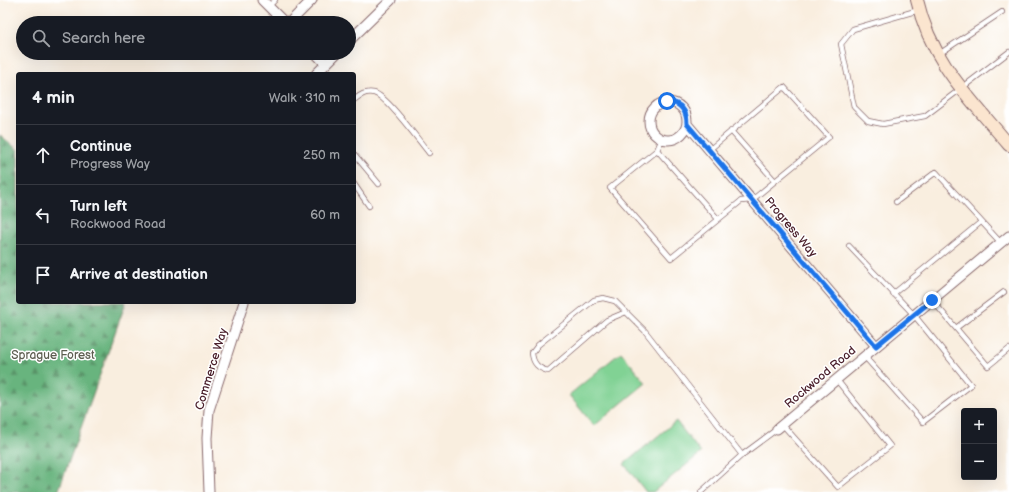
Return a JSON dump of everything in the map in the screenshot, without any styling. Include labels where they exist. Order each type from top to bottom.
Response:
[{"type":"street","points":[[296,16],[312,0]]},
{"type":"street","points":[[356,35],[392,0]]},
{"type":"street","points":[[268,2],[279,16]]},
{"type":"street","points":[[918,5],[929,39],[937,55],[962,89],[1009,145]]},
{"type":"street","points":[[322,60],[326,64]]},
{"type":"street","points":[[318,72],[330,60]]},
{"type":"street","name":"Progress Way","points":[[662,139],[654,135],[648,124],[648,118],[655,106],[667,101],[680,106],[684,111],[687,124],[876,346]]},
{"type":"street","points":[[662,139],[671,140],[682,135],[687,124]]},
{"type":"street","name":"Rockwood Road","points":[[779,426],[1009,236]]},
{"type":"street","name":"Commerce Way","points":[[209,492],[207,438],[210,410],[243,304]]},
{"type":"lane","points":[[918,5],[853,29],[841,44],[854,107],[868,122],[884,124],[925,116],[1009,52]]},
{"type":"lane","points":[[937,55],[1002,12]]},
{"type":"lane","points":[[662,139],[657,150],[610,188],[671,258],[741,201],[752,200],[828,137],[784,87],[709,150]]},
{"type":"lane","points":[[356,99],[366,92],[375,93],[385,100],[429,153]]},
{"type":"lane","points":[[731,131],[774,181]]},
{"type":"lane","points":[[657,150],[718,219]]},
{"type":"lane","points":[[356,156],[379,184]]},
{"type":"lane","points":[[896,202],[936,172],[1000,243]]},
{"type":"lane","points":[[356,187],[369,206]]},
{"type":"lane","points":[[893,294],[981,222]]},
{"type":"lane","points":[[848,246],[914,315],[971,385],[923,422],[864,356]]},
{"type":"lane","points":[[956,328],[1004,292]]},
{"type":"lane","points":[[626,312],[607,320],[548,371],[539,369],[533,361],[532,353],[538,345],[594,300],[603,298],[615,301],[626,312],[645,331],[742,455]]},
{"type":"lane","points":[[932,300],[988,366],[1009,349]]},
{"type":"lane","points":[[701,492],[742,455],[779,426],[838,487],[890,446],[836,379]]},
{"type":"green space","name":"Sprague Forest","points":[[0,135],[16,148],[16,304],[125,304],[58,492],[0,492]]},
{"type":"green space","points":[[621,352],[646,383],[594,426],[569,395]]},
{"type":"green space","points":[[676,421],[701,453],[653,492],[646,492],[624,464]]},
{"type":"route","points":[[667,101],[674,102],[680,106],[687,117],[687,124],[876,346],[932,300]]}]
